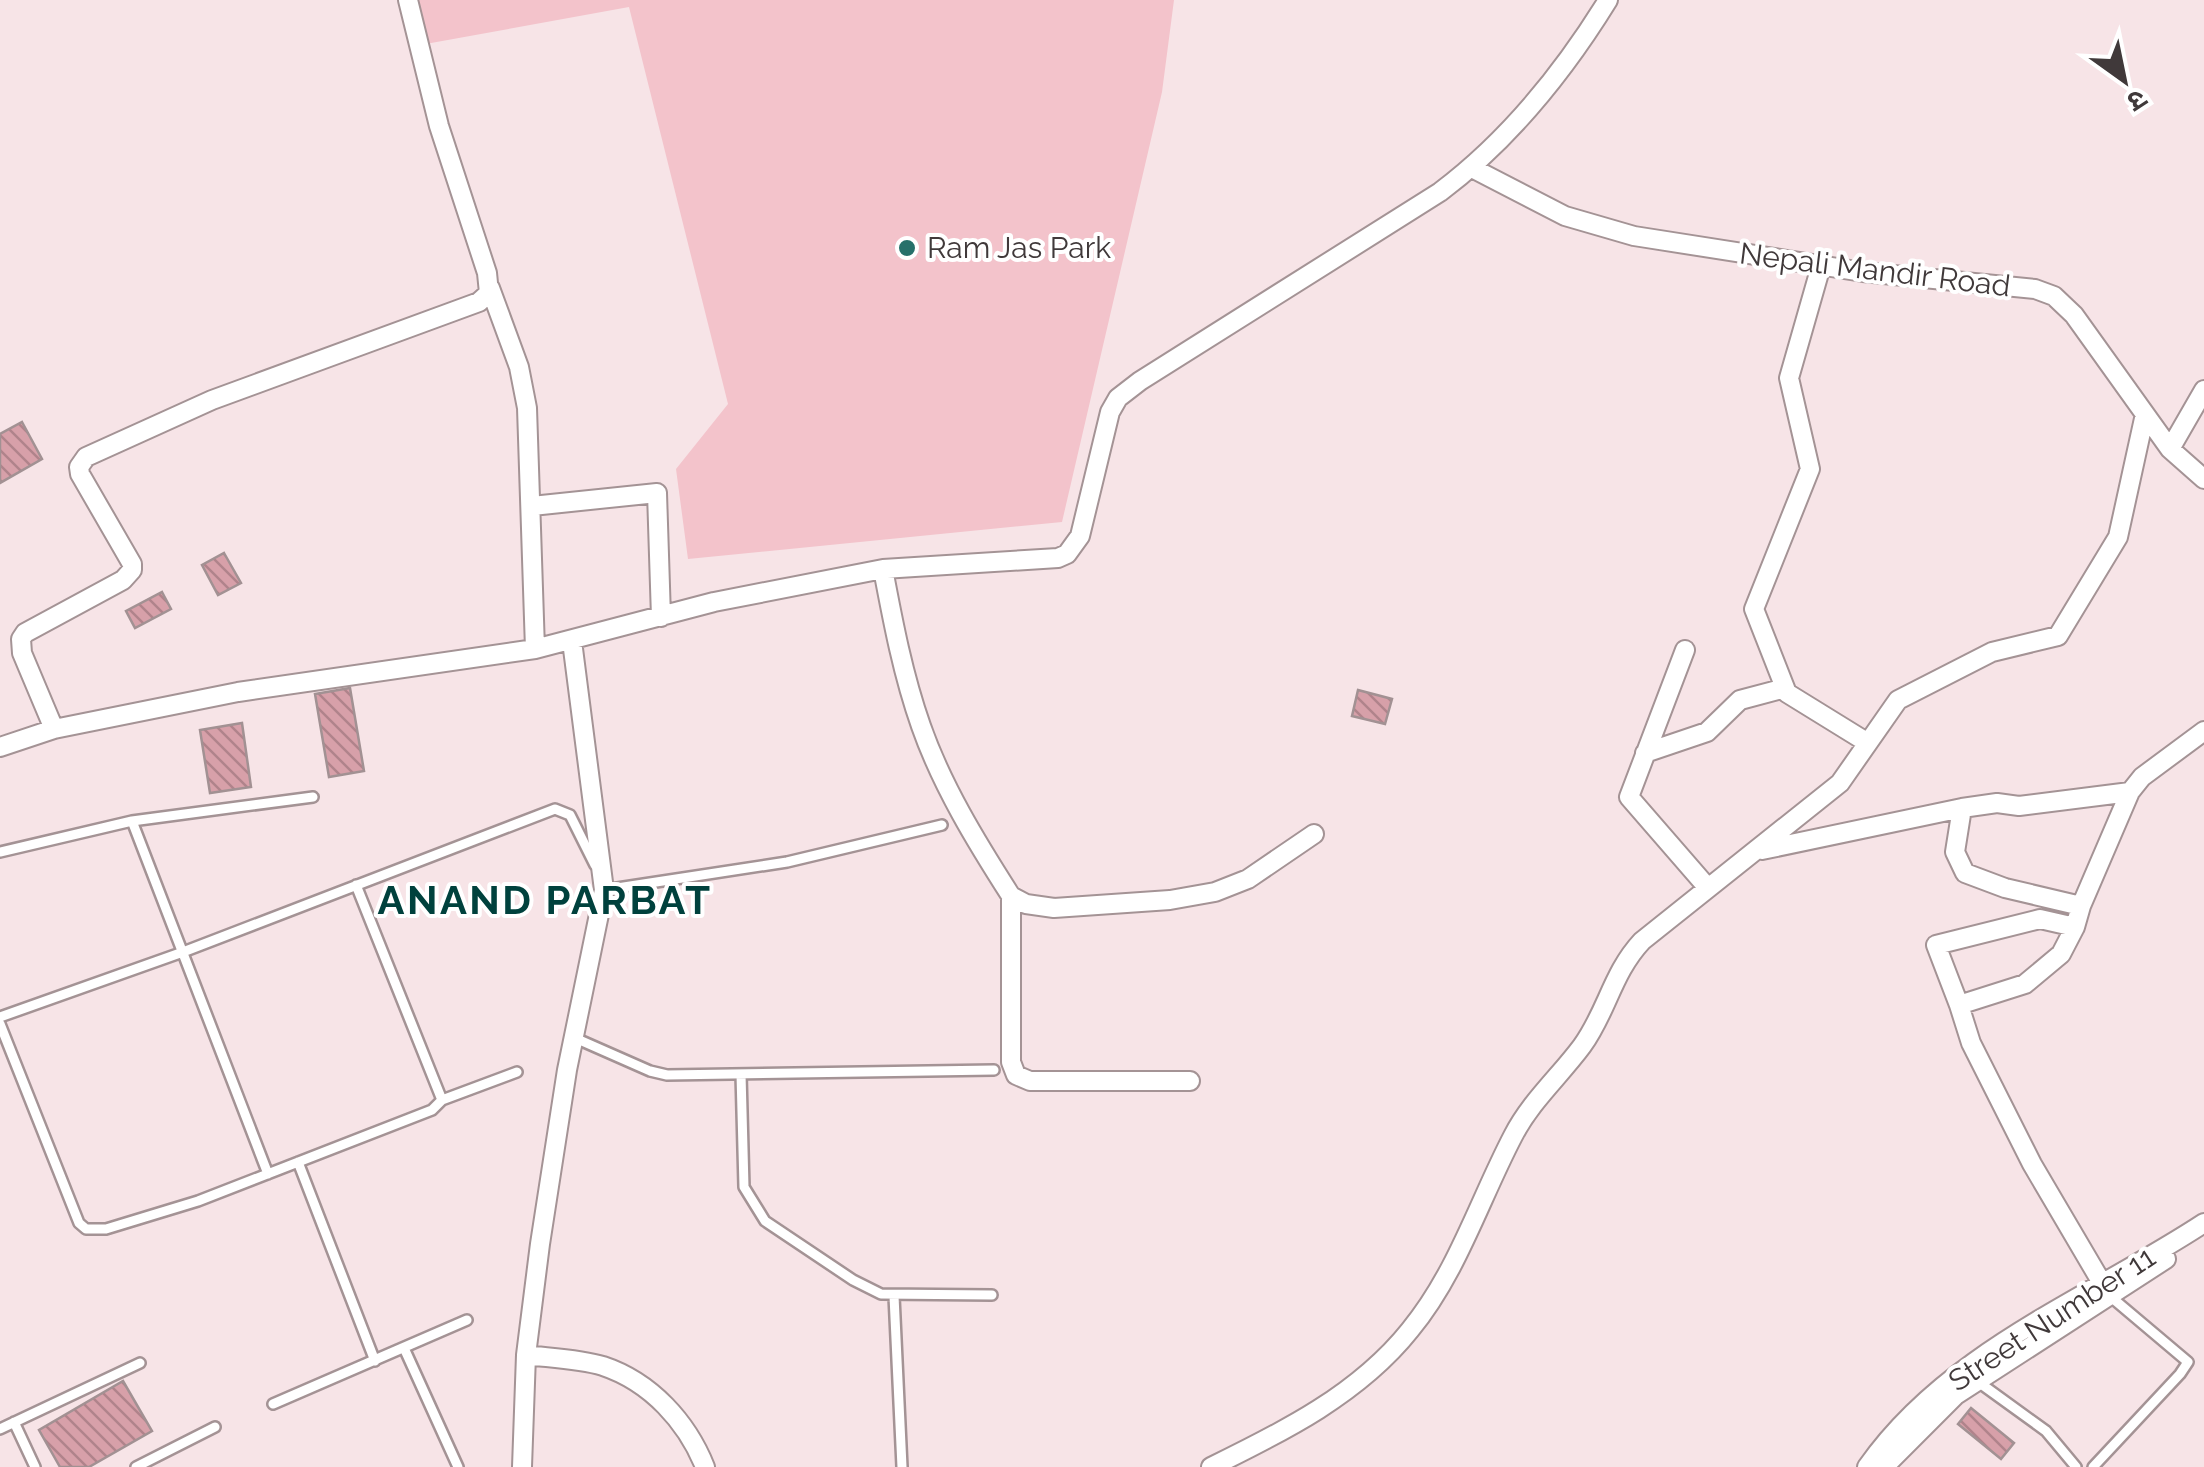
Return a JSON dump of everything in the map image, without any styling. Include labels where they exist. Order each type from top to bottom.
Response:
[{"type":"street","points":[[408,0],[440,126],[523,384],[532,506],[535,649]]},
{"type":"street","points":[[0,747],[54,729],[238,692],[535,649],[714,602],[883,569],[1058,558],[1067,554],[1080,536],[1110,412],[1118,398],[1180,354],[1440,192],[1472,168],[1492,151],[1540,95],[1608,0]]},
{"type":"street","name":"Nepali Mandir Road","points":[[1472,168],[1551,210],[1604,228],[1709,250],[2035,289],[2054,296],[2074,314],[2170,449],[2204,479]]},
{"type":"street","points":[[1822,266],[1789,378],[1810,469],[1754,609],[1787,693],[1868,743]]},
{"type":"street","points":[[54,729],[22,653],[21,639],[123,580],[132,570],[80,474],[79,467],[86,456],[212,400],[485,300],[490,288]]},
{"type":"street","points":[[2170,449],[2204,390]]},
{"type":"street","points":[[1211,1467],[1314,1413],[1384,1360],[1411,1330],[1451,1270],[1514,1133],[1542,1090],[1582,1045],[1628,956],[1669,917],[1840,783],[1898,700],[1992,652],[2058,636],[2118,537],[2145,414]]},
{"type":"street","points":[[532,506],[657,494],[661,617]]},
{"type":"street","points":[[883,569],[898,646],[926,740],[945,783],[1011,896],[1011,1062],[1016,1075],[1030,1081],[1190,1082]]},
{"type":"street","points":[[522,1467],[526,1355],[573,1037],[604,886],[572,641]]},
{"type":"street","points":[[1685,650],[1629,796],[1708,888]]},
{"type":"street","points":[[1645,753],[1707,732],[1740,700],[1785,688]]},
{"type":"street","points":[[1959,1005],[2025,984],[2061,954],[2076,927],[2081,906],[2130,792],[2142,776],[2204,731]]},
{"type":"street","points":[[1754,851],[1962,808],[2019,806],[2130,792]]},
{"type":"street","points":[[1962,808],[1955,852],[1965,873],[2005,888],[2081,906]]},
{"type":"street","points":[[1011,896],[1026,904],[1054,908],[1170,900],[1215,892],[1248,879],[1314,834]]},
{"type":"street","points":[[2076,927],[2040,919],[1936,945],[1971,1043],[2032,1164],[2106,1289]]},
{"type":"street","name":"Street Number 11","points":[[1884,1467],[1942,1406],[2204,1222]]},
{"type":"street","name":"Street Number 11","points":[[1867,1467],[1916,1410],[1962,1371],[2038,1320],[2106,1289],[2204,1234]]},
{"type":"street","points":[[526,1355],[599,1365],[624,1374],[663,1402],[696,1444],[705,1467]]},
{"type":"lane","points":[[0,852],[132,822],[313,796]]},
{"type":"lane","points":[[516,1072],[442,1100],[432,1110],[198,1201],[106,1230],[86,1229],[79,1223],[0,1020],[555,809],[570,815],[604,886],[788,862],[942,825]]},
{"type":"lane","points":[[132,822],[268,1174]]},
{"type":"lane","points":[[356,886],[442,1100]]},
{"type":"lane","points":[[573,1037],[667,1075],[994,1070]]},
{"type":"lane","points":[[740,1074],[744,1187],[756,1210],[779,1234],[866,1288],[894,1296],[992,1295]]},
{"type":"lane","points":[[298,1162],[376,1361]]},
{"type":"lane","points":[[2094,1467],[2188,1362],[2106,1289]]},
{"type":"lane","points":[[894,1296],[902,1467]]},
{"type":"lane","points":[[273,1404],[467,1320]]},
{"type":"lane","points":[[404,1348],[458,1467]]},
{"type":"lane","points":[[0,1428],[140,1363]]},
{"type":"lane","points":[[1977,1381],[2046,1431],[2076,1467]]},
{"type":"lane","points":[[14,1422],[35,1467]]},
{"type":"lane","points":[[136,1467],[215,1427]]},
{"type":"shaded area","name":"Ram Jas Park","points":[[412,0],[1174,0],[1162,92],[1062,522],[688,559],[676,469],[728,404],[629,7],[420,45]]},
{"type":"building","points":[[22,422],[42,459],[0,483],[0,434]]},
{"type":"building","points":[[224,553],[241,583],[218,595],[202,565]]},
{"type":"building","points":[[162,592],[171,609],[135,628],[126,611]]},
{"type":"building","points":[[350,688],[364,771],[329,777],[315,694]]},
{"type":"building","points":[[1358,690],[1392,699],[1385,724],[1352,716]]},
{"type":"building","points":[[242,723],[251,787],[210,793],[200,730]]},
{"type":"building","points":[[123,1381],[152,1431],[89,1467],[60,1467],[39,1430]]},
{"type":"building","points":[[1971,1408],[2014,1443],[2001,1459],[1958,1424]]},
{"type":"place","name":"Ram Jas Park","points":[[907,248]]},
{"type":"district","name":"ANAND PARBAT","points":[[545,900]]}]
